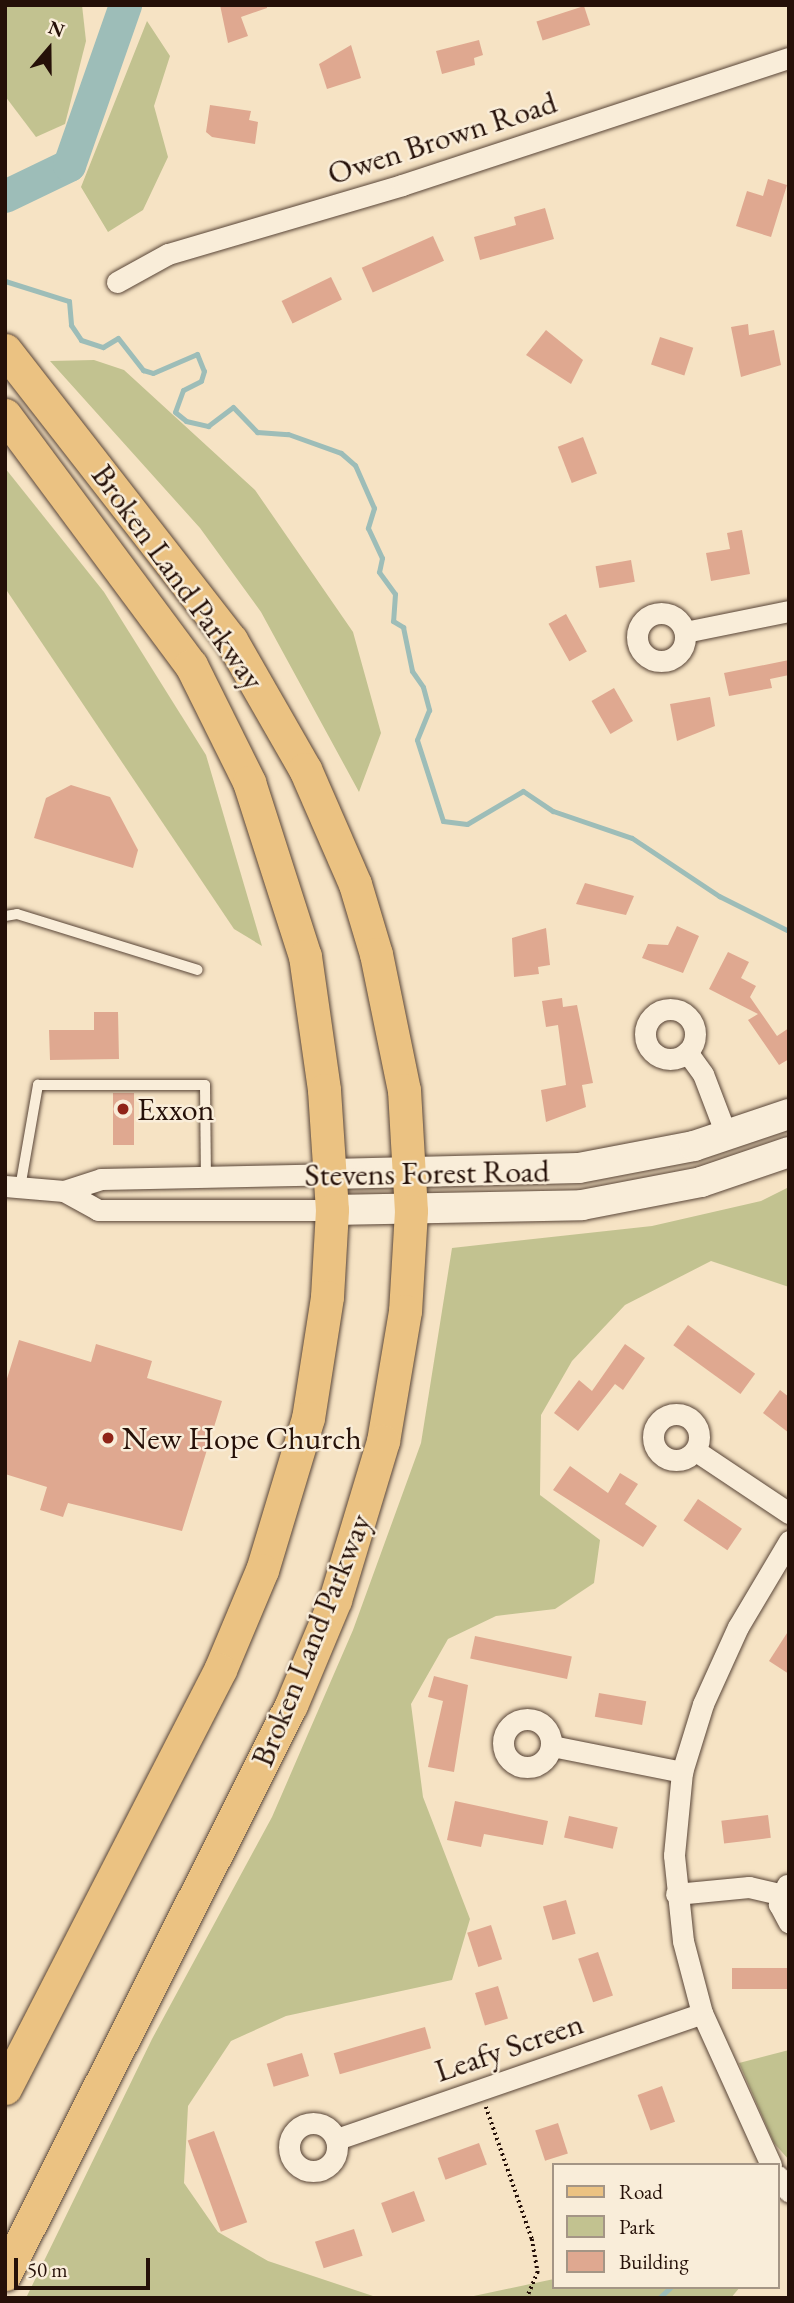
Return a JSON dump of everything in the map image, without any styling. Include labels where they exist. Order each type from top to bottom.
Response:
[{"type":"main road","name":"Broken Land Parkway","points":[[5,350],[232,640],[305,769],[355,884],[376,954],[404,1090],[411,1174],[405,1311],[383,1441],[335,1600],[291,1705],[5,2274]]},
{"type":"main road","name":"Broken Land Parkway","points":[[5,415],[169,632],[249,782],[305,956],[331,1174],[327,1297],[308,1418],[262,1570],[220,1670],[5,2088]]},
{"type":"street","name":"Owen Brown Road","points":[[117,282],[168,254],[402,185],[789,58]]},
{"type":"street","points":[[685,632],[789,611]]},
{"type":"street","points":[[687,1052],[703,1074],[727,1137]]},
{"type":"street","name":"Stevens Forest Road","points":[[12,1187],[64,1191],[101,1179],[411,1174],[579,1168],[727,1137],[789,1114]]},
{"type":"street","name":"Stevens Forest Road","points":[[64,1191],[98,1210],[411,1211],[623,1198],[789,1152]]},
{"type":"street","points":[[696,1451],[789,1513]]},
{"type":"street","points":[[770,2163],[702,2013],[677,1894],[682,1772],[718,1668],[785,1554]]},
{"type":"street","points":[[552,1746],[682,1772]]},
{"type":"street","points":[[677,1894],[749,1886],[785,1889],[780,1912],[789,1923]]},
{"type":"street","name":"Leafy Screen","points":[[337,2139],[702,2013]]},
{"type":"lane","points":[[5,916],[16,914],[198,970]]},
{"type":"lane","points":[[12,1187],[38,1085],[205,1085],[206,1176]]},
{"type":"path","points":[[481,2091],[532,2239],[538,2272],[527,2298]]},
{"type":"green space","points":[[5,5],[82,5],[86,41],[65,124],[36,137],[5,96]]},
{"type":"green space","points":[[147,21],[170,56],[154,106],[168,157],[143,210],[108,232],[81,187]]},
{"type":"green space","points":[[94,360],[124,370],[255,490],[353,632],[381,733],[359,792],[261,612],[200,528],[50,361]]},
{"type":"green space","points":[[5,468],[104,592],[206,755],[262,946],[234,929],[5,588]]},
{"type":"green space","points":[[789,1187],[789,1287],[711,1261],[625,1305],[572,1361],[541,1415],[540,1495],[600,1540],[594,1583],[555,1609],[496,1616],[448,1639],[411,1704],[423,1797],[470,1919],[452,1980],[286,2016],[231,2041],[188,2106],[184,2183],[218,2232],[268,2261],[376,2297],[469,2297],[552,2279],[552,2289],[738,2289],[731,2298],[26,2298],[152,2039],[272,1817],[353,1630],[421,1443],[452,1248],[652,1226],[761,1201]]},
{"type":"green space","points":[[789,2050],[789,2160],[774,2143],[739,2063]]},
{"type":"building","points":[[220,5],[267,5],[267,8],[241,17],[248,36],[228,43]]},
{"type":"building","points":[[584,6],[590,25],[543,40],[536,21]]},
{"type":"building","points":[[479,40],[483,55],[474,58],[475,65],[442,74],[436,51]]},
{"type":"building","points":[[351,45],[361,78],[327,89],[319,64]]},
{"type":"building","points":[[210,105],[251,111],[249,120],[258,122],[255,144],[212,137],[206,132]]},
{"type":"building","points":[[768,179],[787,185],[771,237],[736,226],[747,191],[763,196]]},
{"type":"building","points":[[545,208],[554,239],[480,260],[474,237],[516,225],[514,217]]},
{"type":"building","points":[[433,236],[444,261],[373,292],[362,268]]},
{"type":"building","points":[[331,277],[342,299],[293,324],[282,301]]},
{"type":"building","points":[[748,324],[749,335],[774,330],[781,365],[741,377],[731,327]]},
{"type":"building","points":[[546,330],[583,360],[571,384],[526,355]]},
{"type":"building","points":[[660,337],[693,348],[684,375],[651,365]]},
{"type":"building","points":[[583,437],[597,473],[572,483],[558,447]]},
{"type":"building","points":[[742,530],[750,574],[711,581],[706,553],[730,549],[727,533]]},
{"type":"building","points":[[631,560],[635,582],[599,588],[596,566]]},
{"type":"building","points":[[566,614],[587,652],[569,661],[549,624]]},
{"type":"building","points":[[789,660],[789,675],[770,679],[772,688],[729,696],[724,673]]},
{"type":"building","points":[[614,688],[633,721],[610,734],[591,701]]},
{"type":"building","points":[[710,697],[715,726],[677,741],[670,704]]},
{"type":"building","points":[[71,785],[110,797],[138,850],[133,868],[34,838],[46,798]]},
{"type":"building","points":[[585,883],[634,896],[626,915],[576,904]]},
{"type":"building","points":[[677,926],[699,936],[683,973],[642,958],[648,944],[668,945]]},
{"type":"building","points":[[546,928],[550,965],[538,967],[539,974],[514,977],[512,938]]},
{"type":"building","points":[[728,952],[749,962],[741,978],[756,986],[750,997],[777,1036],[789,1028],[789,1059],[779,1065],[748,1020],[758,1014],[709,989]]},
{"type":"building","points":[[562,998],[563,1007],[577,1005],[593,1083],[582,1085],[586,1107],[546,1122],[541,1090],[566,1085],[558,1025],[546,1027],[542,1001]]},
{"type":"building","points":[[94,1012],[118,1012],[119,1059],[50,1060],[49,1030],[94,1030]]},
{"type":"building","name":"Exxon","points":[[113,1093],[134,1093],[134,1145],[113,1145]]},
{"type":"building","points":[[688,1325],[755,1374],[740,1394],[673,1345]]},
{"type":"building","name":"New Hope Church","points":[[19,1340],[91,1362],[96,1344],[152,1361],[147,1378],[222,1401],[182,1531],[68,1503],[63,1517],[40,1510],[47,1487],[5,1474],[5,1385]]},
{"type":"building","points":[[625,1344],[645,1358],[623,1390],[615,1384],[578,1431],[554,1413],[579,1380],[592,1391]]},
{"type":"building","points":[[780,1390],[789,1397],[789,1433],[763,1413]]},
{"type":"building","points":[[570,1466],[608,1493],[620,1473],[638,1484],[625,1504],[657,1526],[643,1547],[553,1490]]},
{"type":"building","points":[[698,1499],[742,1529],[727,1550],[683,1521]]},
{"type":"building","points":[[789,1630],[789,1674],[769,1661]]},
{"type":"building","points":[[475,1636],[572,1657],[567,1679],[470,1658]]},
{"type":"building","points":[[434,1676],[468,1685],[454,1772],[428,1767],[443,1701],[428,1697]]},
{"type":"building","points":[[599,1693],[646,1701],[642,1725],[595,1717]]},
{"type":"building","points":[[455,1801],[548,1821],[543,1845],[484,1834],[481,1847],[447,1840]]},
{"type":"building","points":[[768,1815],[771,1838],[724,1844],[721,1821]]},
{"type":"building","points":[[569,1816],[618,1827],[613,1849],[564,1837]]},
{"type":"building","points":[[566,1900],[576,1934],[553,1940],[543,1907]]},
{"type":"building","points":[[491,1925],[502,1959],[478,1967],[467,1933]]},
{"type":"building","points":[[598,1952],[613,1995],[593,2002],[578,1959]]},
{"type":"building","points":[[732,1968],[789,1968],[789,1989],[732,1989]]},
{"type":"building","points":[[498,1986],[508,2019],[485,2026],[475,1993]]},
{"type":"building","points":[[425,2027],[431,2048],[340,2074],[334,2053]]},
{"type":"building","points":[[302,2053],[309,2076],[274,2087],[267,2064]]},
{"type":"building","points":[[662,2086],[675,2122],[651,2131],[638,2095]]},
{"type":"building","points":[[558,2123],[568,2153],[545,2161],[535,2130]]},
{"type":"building","points":[[214,2131],[247,2222],[221,2232],[188,2141]]},
{"type":"building","points":[[479,2143],[487,2165],[446,2180],[438,2158]]},
{"type":"building","points":[[414,2191],[425,2221],[392,2233],[381,2203]]},
{"type":"building","points":[[354,2229],[363,2256],[324,2268],[315,2242]]},
{"type":"waterway","points":[[5,196],[69,165],[125,5]]},
{"type":"waterway","points":[[5,281],[69,301],[71,325],[81,340],[103,347],[118,338],[143,370],[153,373],[197,354],[204,371],[201,381],[183,390],[175,412],[186,421],[208,426],[233,407],[257,432],[288,434],[341,453],[355,465],[374,508],[368,528],[382,558],[379,572],[395,594],[393,621],[403,627],[412,671],[423,687],[429,710],[417,740],[443,821],[467,824],[523,791],[553,811],[632,838],[719,896],[789,931]]},
{"type":"waterway","points":[[659,2298],[669,2289]]},
{"type":"place","name":"Exxon","points":[[123,1109]]},
{"type":"place","name":"New Hope Church","points":[[108,1438]]}]
